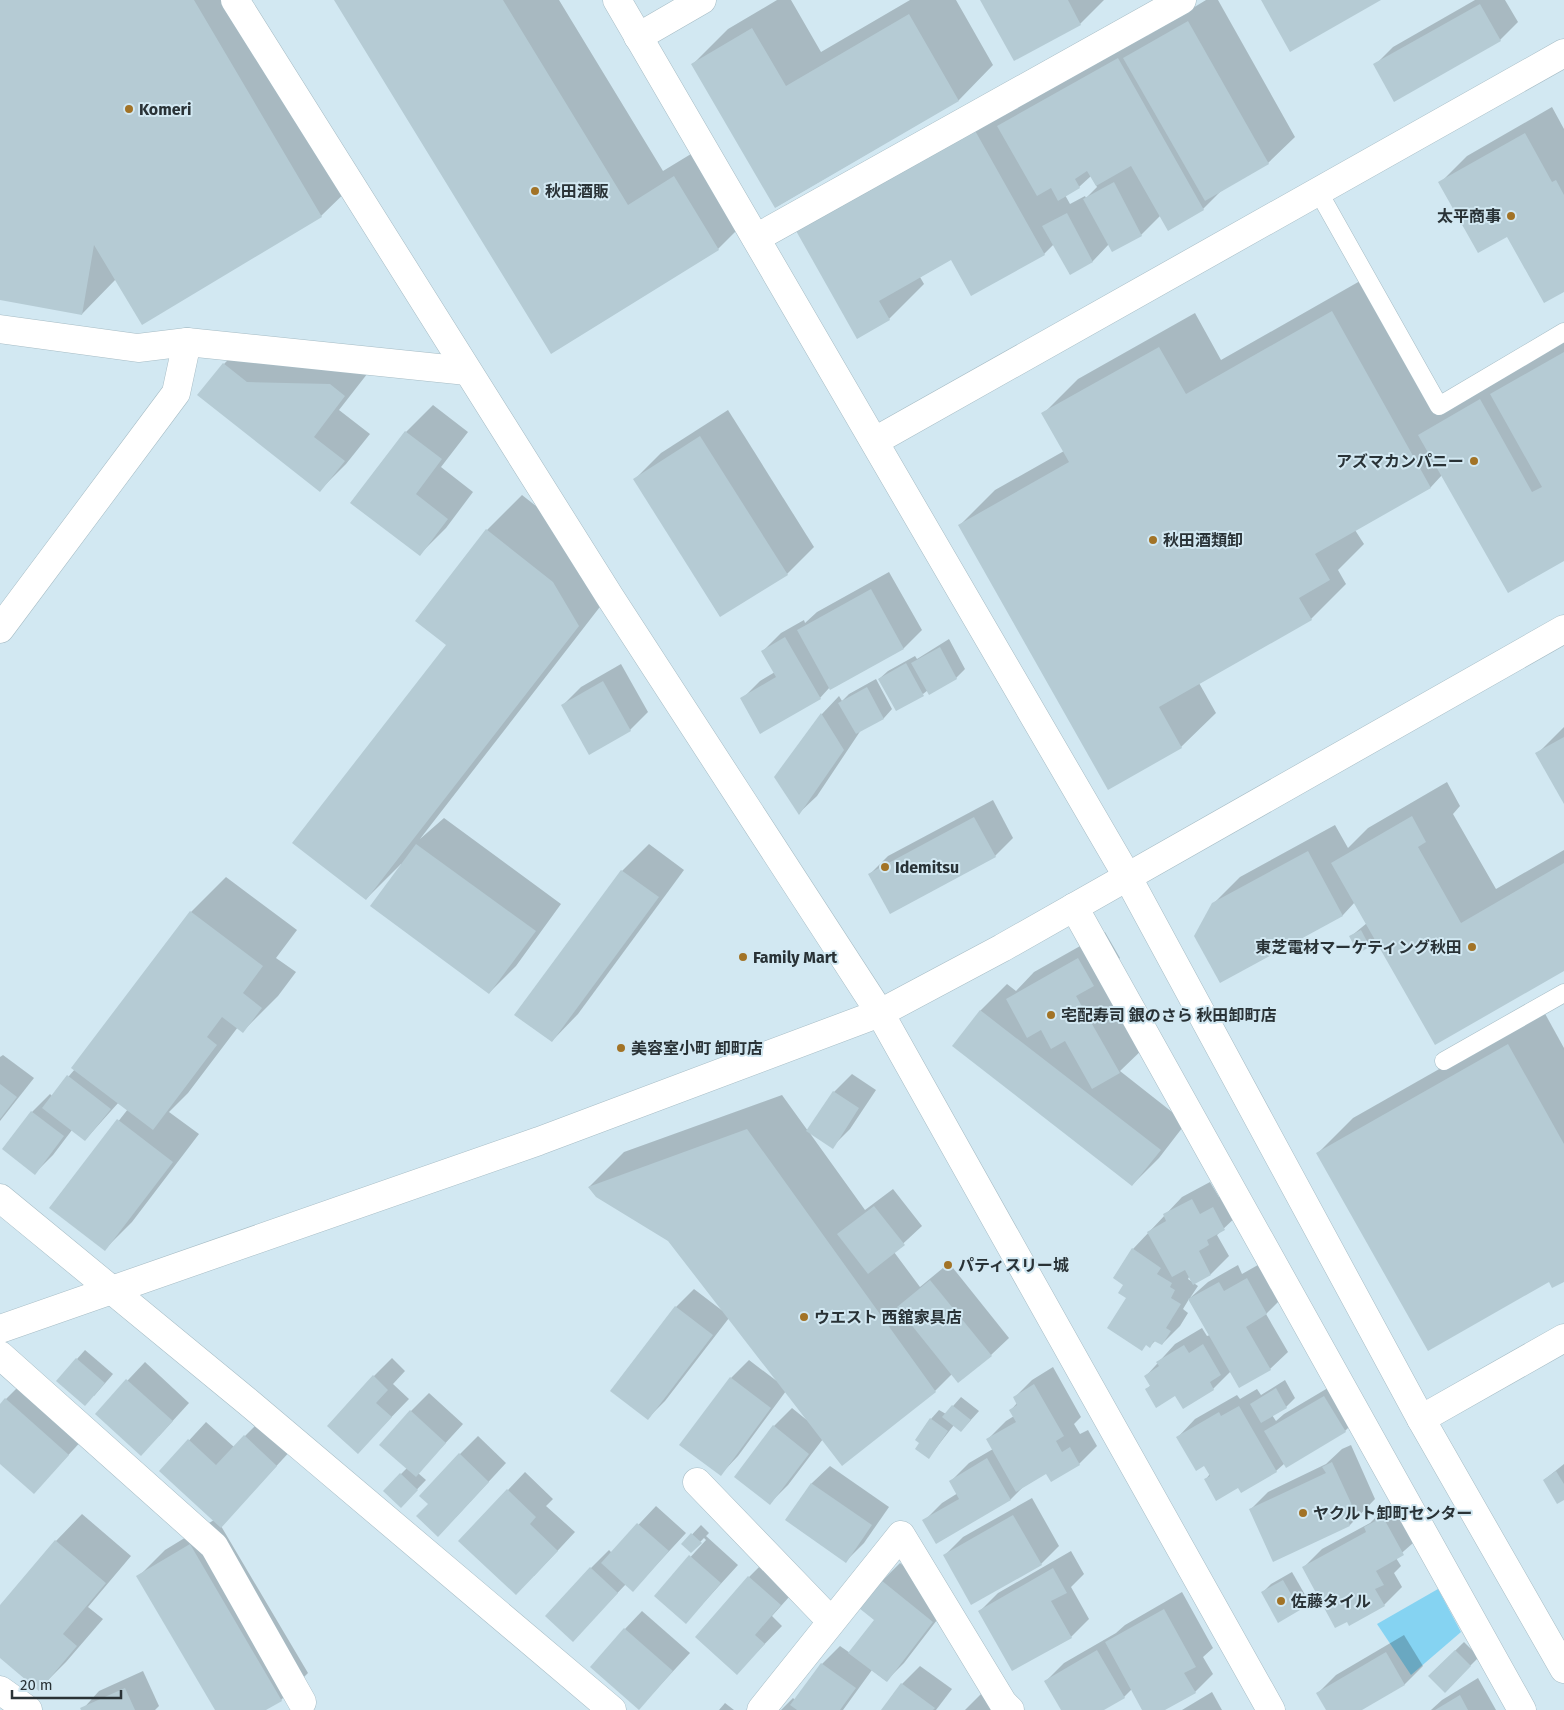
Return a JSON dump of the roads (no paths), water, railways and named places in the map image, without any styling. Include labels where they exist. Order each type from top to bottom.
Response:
[{"type":"street","points":[[235,0],[610,597],[880,1013],[1271,1710]]},
{"type":"street","points":[[617,0],[1127,876],[1421,1419],[1564,1669]]},
{"type":"street","points":[[638,37],[702,0]]},
{"type":"street","points":[[756,238],[1182,0]]},
{"type":"street","points":[[875,441],[1564,53]]},
{"type":"street","points":[[0,329],[138,348],[187,342],[467,371]]},
{"type":"street","points":[[0,629],[176,393],[187,342]]},
{"type":"street","points":[[0,1328],[539,1141],[880,1013],[1074,907],[1564,629]]},
{"type":"street","points":[[1074,907],[1522,1710]]},
{"type":"street","points":[[0,1198],[248,1402],[612,1710]]},
{"type":"street","points":[[1421,1419],[1564,1338]]},
{"type":"street","points":[[0,1354],[214,1546],[302,1702]]},
{"type":"street","points":[[697,1482],[831,1621]]},
{"type":"street","points":[[761,1710],[901,1535],[1003,1702],[1010,1710]]},
{"type":"street","points":[[0,1690],[28,1710]]},
{"type":"lane","points":[[1318,191],[1439,406],[1564,332]]},
{"type":"lane","points":[[1444,1061],[1564,994]]},
{"type":"place","name":"Komeri","points":[[129,109]]},
{"type":"place","name":"秋田酒販","points":[[535,191]]},
{"type":"place","name":"太平商事","points":[[1511,216]]},
{"type":"place","name":"アズマカンパニー","points":[[1474,461]]},
{"type":"place","name":"秋田酒類卸","points":[[1153,540]]},
{"type":"place","name":"Idemitsu","points":[[885,867]]},
{"type":"place","name":"東芝電材マーケティング秋田","points":[[1472,947]]},
{"type":"place","name":"Family Mart","points":[[743,957]]},
{"type":"place","name":"宅配寿司 銀のさら 秋田卸町店","points":[[1051,1015]]},
{"type":"place","name":"美容室小町 卸町店","points":[[621,1048]]},
{"type":"place","name":"パティスリー城","points":[[948,1265]]},
{"type":"place","name":"ウエスト 西舘家具店","points":[[804,1317]]},
{"type":"place","name":"ヤクルト卸町センター","points":[[1303,1513]]},
{"type":"place","name":"佐藤タイル","points":[[1281,1601]]}]
